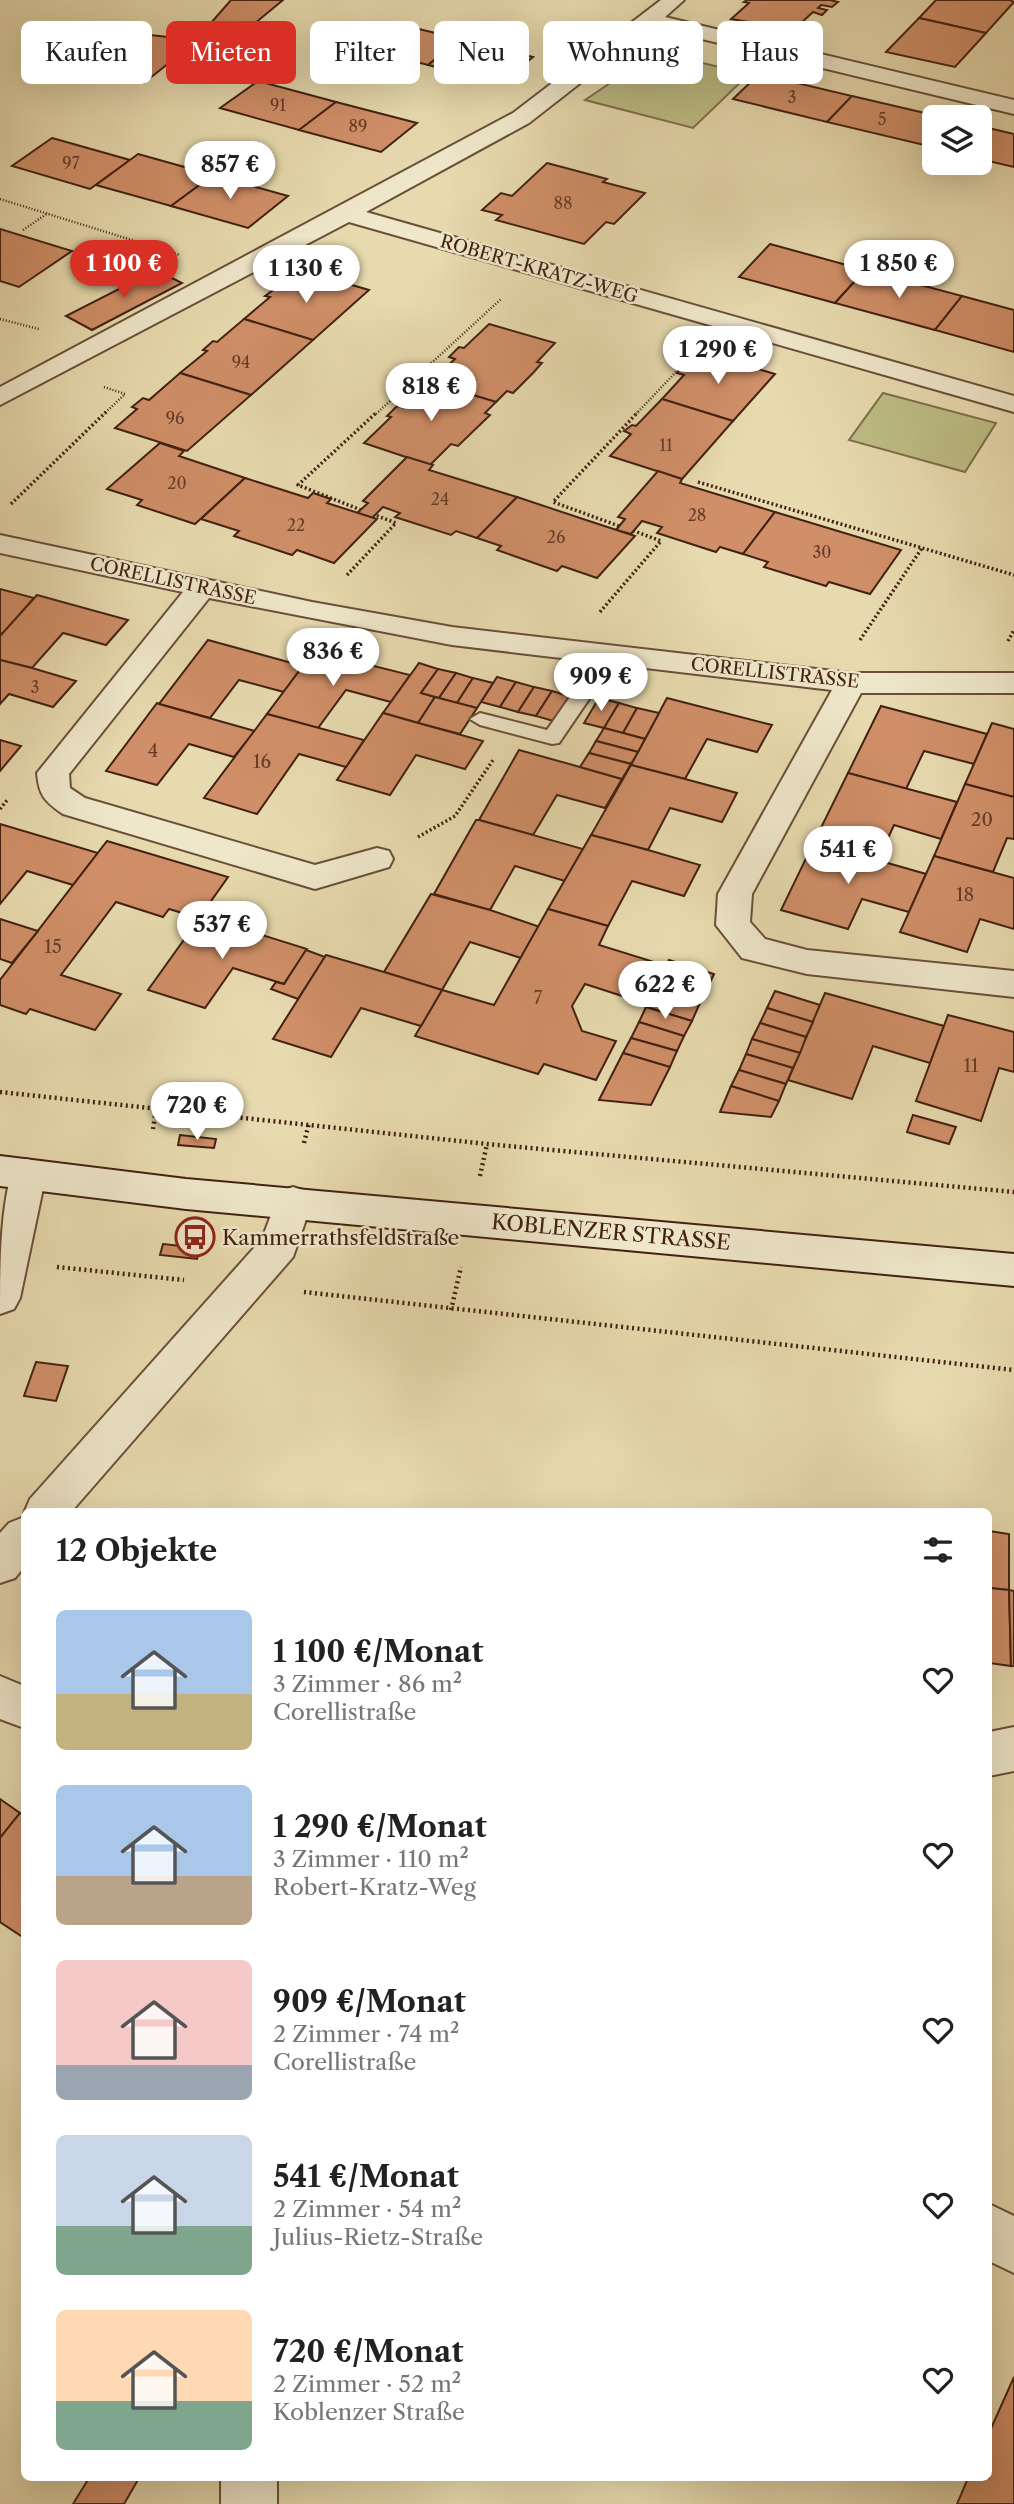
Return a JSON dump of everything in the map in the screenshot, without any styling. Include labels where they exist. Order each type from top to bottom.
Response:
[{"type":"street","points":[[0,397],[521,118],[674,0]]},
{"type":"street","points":[[649,20],[1014,107]]},
{"type":"street","name":"ROBERT-KRATZ-WEG","points":[[346,214],[1014,404]]},
{"type":"street","name":"CORELLISTRASSE","points":[[0,544],[312,611],[452,636],[842,682],[1014,683]]},
{"type":"street","points":[[202,587],[53,774],[55,793],[74,806],[315,877],[377,859]]},
{"type":"street","points":[[842,682],[735,894],[733,925],[754,949],[807,962],[1014,984]]},
{"type":"street","points":[[0,1298],[13,1173]]},
{"type":"street","name":"KOBLENZER STRASSE","points":[[13,1173],[186,1194],[1014,1270]]},
{"type":"street","points":[[50,1508],[279,1246],[293,1202]]},
{"type":"street","points":[[0,1564],[21,1540]]},
{"type":"street","points":[[0,1697],[21,1706]]},
{"type":"street","points":[[992,1753],[1014,1749]]},
{"type":"street","points":[[992,2232],[1014,2247]]},
{"type":"street","points":[[249,2481],[249,2504]]},
{"type":"lane","points":[[480,719],[552,738],[609,655]]},
{"type":"path","points":[[0,199],[237,272]]},
{"type":"path","points":[[23,230],[48,213]]},
{"type":"path","points":[[361,510],[298,485],[536,268]]},
{"type":"path","points":[[619,526],[553,502],[723,321]]},
{"type":"path","points":[[10,505],[125,394],[108,388]]},
{"type":"path","points":[[698,482],[1014,575]]},
{"type":"path","points":[[312,611],[396,523],[376,515]]},
{"type":"path","points":[[568,650],[661,541],[634,531]]},
{"type":"path","points":[[842,682],[922,548]]},
{"type":"path","points":[[377,859],[455,817],[514,728]]},
{"type":"path","points":[[0,1093],[309,1123],[487,1144],[1014,1192]]},
{"type":"path","points":[[153,1129],[156,1110]]},
{"type":"path","points":[[304,1143],[309,1123]]},
{"type":"path","points":[[488,1312],[1014,1370]]},
{"type":"green space","points":[[703,63],[717,66],[717,84],[739,84],[693,128],[585,100],[609,84],[703,84]]},
{"type":"green space","points":[[883,393],[996,423],[965,472],[849,440]]},
{"type":"building","points":[[231,0],[283,0],[258,21],[213,21]]},
{"type":"building","points":[[936,0],[1014,2],[986,33],[919,18]]},
{"type":"building","points":[[744,2],[838,2],[832,7],[821,5],[818,8],[827,10],[822,15],[813,12],[803,21],[731,19],[749,3]]},
{"type":"building","points":[[919,18],[986,33],[955,67],[886,52]]},
{"type":"building","points":[[420,29],[434,33],[434,60],[428,65],[420,63]]},
{"type":"building","points":[[152,35],[166,37],[166,65],[152,77]]},
{"type":"building","points":[[254,84],[269,84],[336,102],[299,130],[220,108]]},
{"type":"building","points":[[749,84],[801,84],[852,96],[827,122],[733,99]]},
{"type":"building","points":[[852,96],[922,112],[922,145],[827,122]]},
{"type":"building","points":[[336,102],[417,123],[381,152],[299,130]]},
{"type":"building","points":[[992,129],[1014,134],[1014,167],[992,162]]},
{"type":"building","points":[[52,138],[130,160],[90,189],[12,166]]},
{"type":"building","points":[[138,154],[213,175],[171,206],[96,185]]},
{"type":"building","points":[[547,163],[607,179],[603,182],[645,193],[614,224],[606,222],[584,244],[496,220],[502,215],[482,210],[501,193],[512,196]]},
{"type":"building","points":[[213,175],[288,196],[248,228],[171,206]]},
{"type":"building","points":[[0,229],[72,251],[19,287],[0,281]]},
{"type":"building","points":[[770,244],[865,270],[835,303],[739,277]]},
{"type":"building","points":[[156,270],[182,283],[92,330],[66,316]]},
{"type":"building","points":[[301,270],[369,290],[313,340],[244,319],[270,297],[265,296]]},
{"type":"building","points":[[865,270],[962,296],[935,330],[835,303]]},
{"type":"building","points":[[962,296],[1014,310],[1014,352],[935,330]]},
{"type":"building","points":[[244,319],[313,340],[251,395],[180,373],[207,351],[203,350],[213,341],[217,342]]},
{"type":"building","points":[[489,324],[555,343],[537,362],[542,363],[513,393],[507,391],[496,402],[430,382],[455,359],[449,357],[459,347],[464,348]]},
{"type":"building","points":[[704,353],[775,374],[733,421],[662,399],[684,375],[677,373],[685,363],[692,365]]},
{"type":"building","points":[[180,373],[251,395],[187,451],[115,428],[137,409],[132,407],[143,398],[149,400]]},
{"type":"building","points":[[430,382],[496,402],[485,413],[490,415],[458,446],[451,444],[430,465],[364,443],[391,417],[387,416],[397,406],[404,408]]},
{"type":"building","points":[[662,399],[733,421],[682,479],[610,456],[631,434],[624,431],[632,425],[636,426]]},
{"type":"building","points":[[160,443],[184,451],[179,456],[245,478],[195,524],[137,505],[142,500],[107,489]]},
{"type":"building","points":[[407,457],[433,465],[429,470],[517,497],[477,538],[456,531],[451,535],[395,517],[400,513],[383,507],[372,518],[357,513],[368,503],[363,501]]},
{"type":"building","points":[[658,471],[682,479],[680,483],[775,512],[743,554],[720,547],[716,552],[657,533],[662,527],[642,521],[631,534],[616,530],[625,519],[618,517]]},
{"type":"building","points":[[245,478],[308,498],[313,493],[331,499],[327,503],[377,519],[334,563],[297,550],[292,555],[234,536],[239,531],[201,519]]},
{"type":"building","points":[[517,497],[635,536],[597,578],[562,566],[557,571],[497,550],[501,546],[477,538]]},
{"type":"building","points":[[775,512],[901,550],[870,594],[829,582],[826,586],[764,567],[768,562],[743,554]]},
{"type":"building","points":[[0,589],[34,598],[3,634],[0,633]]},
{"type":"building","points":[[37,595],[128,620],[106,645],[63,633],[32,668],[0,660],[0,636]]},
{"type":"building","points":[[208,640],[303,666],[284,692],[239,680],[210,718],[159,704]]},
{"type":"building","points":[[314,651],[410,675],[391,702],[346,690],[318,728],[267,714]]},
{"type":"building","points":[[0,660],[76,681],[53,707],[9,694],[0,704]]},
{"type":"building","points":[[419,663],[438,669],[421,693],[435,697],[418,723],[383,713]]},
{"type":"building","points":[[438,669],[456,673],[439,698],[421,693]]},
{"type":"building","points":[[456,673],[473,678],[457,703],[439,698]]},
{"type":"building","points":[[497,677],[516,682],[500,707],[481,702]]},
{"type":"building","points":[[473,678],[493,683],[477,708],[457,703]]},
{"type":"building","points":[[516,682],[534,687],[518,712],[500,707]]},
{"type":"building","points":[[534,687],[552,691],[536,716],[518,712]]},
{"type":"building","points":[[552,691],[572,697],[557,722],[536,716]]},
{"type":"building","points":[[435,697],[477,708],[460,734],[418,723]]},
{"type":"building","points":[[599,698],[619,703],[604,728],[584,723]]},
{"type":"building","points":[[667,698],[772,725],[757,752],[707,739],[685,779],[631,765]]},
{"type":"building","points":[[157,703],[255,731],[234,757],[189,744],[157,785],[106,771]]},
{"type":"building","points":[[619,703],[637,708],[623,733],[604,728]]},
{"type":"building","points":[[881,706],[987,734],[974,764],[924,751],[906,789],[848,773]]},
{"type":"building","points":[[637,708],[659,713],[645,739],[623,733]]},
{"type":"building","points":[[383,713],[483,741],[465,769],[416,755],[390,795],[337,780]]},
{"type":"building","points":[[267,714],[364,740],[346,767],[299,754],[257,814],[204,798]]},
{"type":"building","points":[[992,723],[1014,729],[1014,797],[965,784]]},
{"type":"building","points":[[604,728],[645,739],[638,752],[596,741]]},
{"type":"building","points":[[0,740],[21,746],[0,771]]},
{"type":"building","points":[[596,741],[638,752],[631,764],[589,753]]},
{"type":"building","points":[[519,750],[622,779],[605,808],[557,795],[533,835],[479,820]]},
{"type":"building","points":[[589,753],[631,764],[622,779],[580,767]]},
{"type":"building","points":[[631,765],[737,793],[722,822],[670,808],[648,850],[591,835]]},
{"type":"building","points":[[848,773],[957,802],[941,839],[894,825],[878,860],[814,842]]},
{"type":"building","points":[[965,784],[1014,797],[1014,839],[1007,838],[993,872],[934,856]]},
{"type":"building","points":[[476,820],[583,849],[565,881],[515,866],[490,910],[434,894]]},
{"type":"building","points":[[0,824],[98,853],[73,885],[27,871],[0,904]]},
{"type":"building","points":[[591,835],[700,865],[684,896],[632,881],[608,926],[548,909]]},
{"type":"building","points":[[107,841],[228,877],[199,918],[169,909],[163,917],[116,902],[61,975],[121,994],[95,1030],[30,1009],[26,1014],[0,1005],[0,980]]},
{"type":"building","points":[[814,842],[926,874],[909,912],[862,899],[848,929],[781,910]]},
{"type":"building","points":[[934,856],[1014,878],[1014,929],[980,919],[967,952],[900,932]]},
{"type":"building","points":[[431,894],[540,927],[521,958],[470,942],[442,990],[384,972]]},
{"type":"building","points":[[548,909],[608,926],[599,945],[667,966],[647,1004],[585,984],[572,1006],[582,1031],[616,1041],[596,1080],[544,1064],[538,1074],[415,1036],[442,990],[494,1005]]},
{"type":"building","points":[[201,916],[307,949],[284,984],[233,968],[205,1008],[148,990]]},
{"type":"building","points":[[0,919],[38,931],[12,963],[0,959]]},
{"type":"building","points":[[306,950],[325,957],[298,999],[271,989],[276,982],[284,984]]},
{"type":"building","points":[[326,955],[442,990],[421,1026],[361,1008],[331,1057],[273,1039]]},
{"type":"building","points":[[669,960],[714,974],[706,991],[661,977]]},
{"type":"building","points":[[661,977],[706,991],[699,1005],[654,992]]},
{"type":"building","points":[[775,991],[820,1005],[813,1022],[767,1008]]},
{"type":"building","points":[[654,992],[699,1005],[692,1021],[646,1007]]},
{"type":"building","points":[[825,993],[944,1026],[930,1063],[873,1046],[852,1099],[788,1080]]},
{"type":"building","points":[[646,1007],[692,1021],[684,1036],[639,1022]]},
{"type":"building","points":[[767,1008],[813,1022],[806,1037],[760,1023]]},
{"type":"building","points":[[948,1015],[1014,1032],[1014,1072],[999,1068],[981,1121],[916,1101]]},
{"type":"building","points":[[639,1022],[684,1036],[677,1051],[631,1038]]},
{"type":"building","points":[[760,1023],[806,1037],[800,1053],[752,1039]]},
{"type":"building","points":[[631,1038],[677,1051],[670,1067],[623,1053]]},
{"type":"building","points":[[752,1039],[800,1053],[793,1068],[746,1054]]},
{"type":"building","points":[[623,1053],[670,1067],[651,1105],[599,1100]]},
{"type":"building","points":[[746,1054],[793,1068],[786,1084],[739,1070]]},
{"type":"building","points":[[739,1070],[786,1084],[779,1101],[731,1086]]},
{"type":"building","points":[[731,1086],[779,1101],[771,1117],[720,1112]]},
{"type":"building","points":[[913,1115],[956,1127],[949,1144],[907,1132]]},
{"type":"building","points":[[180,1135],[216,1139],[214,1148],[178,1145]]},
{"type":"building","points":[[163,1244],[200,1248],[197,1259],[160,1255]]},
{"type":"building","points":[[36,1362],[68,1366],[56,1401],[24,1396]]},
{"type":"building","points":[[992,1531],[1009,1534],[1009,1590],[992,1588]]},
{"type":"building","points":[[992,1588],[1009,1590],[1011,1666],[992,1663]]},
{"type":"building","points":[[1009,1590],[1014,1591],[1014,1666],[1011,1666]]},
{"type":"building","points":[[0,1799],[20,1813],[0,1838]]},
{"type":"building","points":[[21,1814],[21,1936],[0,1922],[0,1838]]},
{"type":"building","points":[[1014,2377],[1014,2504],[957,2504],[967,2481],[992,2481],[992,2426]]},
{"type":"building","points":[[87,2481],[137,2481],[124,2504],[73,2504]]},
{"type":"place","name":"Kammerrathsfeldstraße","points":[[195,1237]]}]
